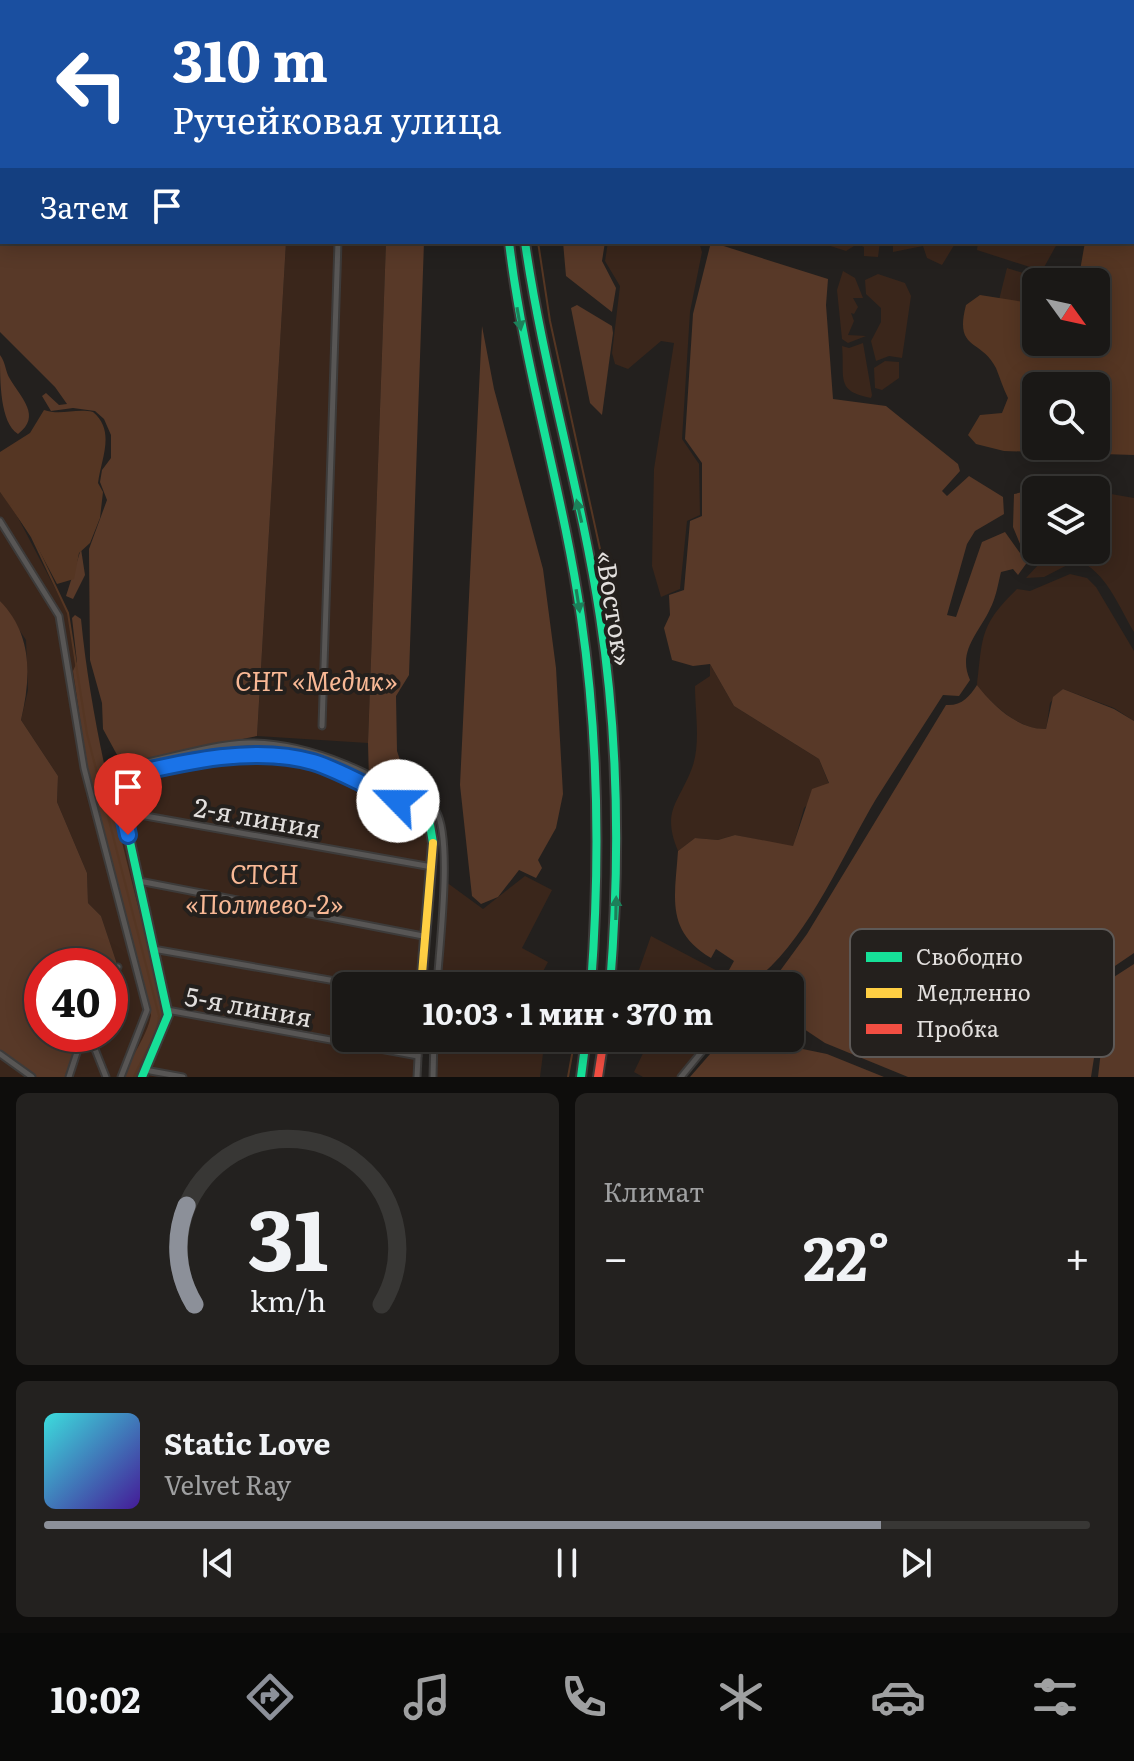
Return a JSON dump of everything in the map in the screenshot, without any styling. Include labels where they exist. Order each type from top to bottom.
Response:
[{"type":"main road","name":"«Восток»","points":[[509,244],[525,355],[572,564],[590,691],[599,829],[592,972]]},
{"type":"main road","name":"«Восток»","points":[[525,244],[540,344],[591,565],[608,683],[618,818],[616,927],[611,972]]},
{"type":"main road","points":[[144,1073],[167,1010],[116,773],[247,756],[314,762],[421,811],[429,819],[434,832],[422,972]]},
{"type":"main road","points":[[581,1077],[584,1052]]},
{"type":"main road","points":[[598,1077],[602,1052]]},
{"type":"street","points":[[322,726],[338,244]]},
{"type":"street","points":[[0,521],[59,616],[84,768],[147,1010],[121,1077]]},
{"type":"street","points":[[116,773],[209,748],[250,743],[323,754],[436,811],[441,819],[445,844],[438,972]]},
{"type":"street","name":"2-я линия","points":[[123,812],[432,867]]},
{"type":"street","points":[[139,881],[423,936]]},
{"type":"street","points":[[153,949],[332,980]]},
{"type":"street","name":"5-я линия","points":[[167,1010],[418,1056]]},
{"type":"street","points":[[69,1077],[79,1052]]},
{"type":"street","points":[[94,1052],[106,1077]]},
{"type":"street","points":[[417,1077],[418,1052]]},
{"type":"street","points":[[433,1077],[434,1052]]},
{"type":"street","points":[[681,1077],[702,1052]]},
{"type":"street","points":[[0,1054],[32,1077]]},
{"type":"street","points":[[144,1073],[183,1077]]},
{"type":"green space","name":"СНТ «Медик»","points":[[286,244],[386,244],[368,743],[257,736]]},
{"type":"green space","points":[[608,244],[700,244],[702,252],[690,312],[682,439],[699,464],[700,515],[687,521],[680,589],[661,597],[652,566],[654,469],[674,343],[661,341],[628,369],[615,364],[612,353],[620,286],[605,261]]},
{"type":"green space","points":[[824,244],[857,244],[846,251]]},
{"type":"green space","points":[[857,244],[880,244],[878,257],[864,256],[864,247]]},
{"type":"green space","points":[[893,244],[955,244],[942,265],[927,258],[923,246],[893,252]]},
{"type":"green space","points":[[978,244],[1057,244],[1044,268],[1033,268],[977,250]]},
{"type":"green space","points":[[1007,268],[1022,273],[1022,302],[999,300]]},
{"type":"green space","points":[[843,271],[855,278],[863,298],[853,298],[858,307],[854,314],[851,313],[854,321],[848,335],[866,336],[848,343],[842,339],[837,290]]},
{"type":"green space","points":[[878,274],[905,283],[911,296],[902,358],[889,356],[876,361],[871,341],[881,322],[881,308],[866,294],[865,280]]},
{"type":"green space","points":[[863,343],[871,398],[847,387],[843,375],[842,346],[849,348]]},
{"type":"green space","points":[[885,361],[899,362],[899,378],[882,390],[875,388],[874,368]]},
{"type":"green space","name":"СТСН «Полтево-2»","points":[[0,492],[14,510],[68,613],[87,734],[102,789],[116,778],[247,756],[314,762],[421,811],[434,832],[422,972],[332,972],[332,1052],[418,1052],[417,1077],[69,1077],[77,1052],[128,1052],[128,948],[112,948],[101,916],[88,903],[87,873],[57,802],[58,776],[21,720],[28,690],[26,640],[0,601]]},
{"type":"green space","points":[[1110,494],[1134,498],[1134,632],[1104,581],[1085,564],[1110,564]]},
{"type":"green space","points":[[1039,564],[1069,564],[1044,577],[1026,578]]},
{"type":"green space","points":[[1070,574],[1087,578],[1096,587],[1134,651],[1134,721],[1114,708],[1063,689],[1050,703],[1046,730],[1036,729],[1007,715],[977,685],[985,633],[1005,602],[1017,589],[1030,591]]},
{"type":"green space","points":[[710,664],[734,706],[819,759],[829,784],[804,808],[793,847],[735,835],[718,840],[695,838],[678,851],[671,826],[672,816],[695,759],[695,686],[710,676]]},
{"type":"green space","points":[[525,876],[552,890],[522,948],[548,962],[543,972],[438,972],[442,879],[483,909]]},
{"type":"green space","points":[[651,936],[719,972],[643,972],[639,970]]},
{"type":"green space","points":[[434,1052],[543,1052],[540,1077],[433,1077]]},
{"type":"green space","points":[[644,1052],[702,1052],[681,1077],[643,1077],[634,1072]]},
{"type":"green space","points":[[0,1054],[32,1077],[0,1077]]},
{"type":"shaded area","points":[[0,244],[286,244],[257,736],[122,764],[103,729],[102,703],[90,660],[89,549],[107,500],[100,482],[102,470],[111,458],[111,435],[104,419],[95,411],[73,408],[51,411],[42,396],[46,393],[59,405],[67,404],[55,387],[0,332]]},
{"type":"shaded area","points":[[386,244],[424,244],[409,675],[396,696],[397,751],[401,763],[387,784],[369,780]]},
{"type":"shaded area","points":[[563,244],[605,244],[602,261],[616,288],[612,312],[566,276]]},
{"type":"shaded area","points":[[710,244],[828,279],[826,305],[833,399],[886,406],[958,464],[960,471],[942,491],[947,496],[969,476],[1003,497],[1004,514],[975,531],[967,544],[947,615],[956,617],[982,542],[1005,532],[1022,552],[1022,564],[1026,564],[1018,575],[1013,569],[1001,572],[992,605],[968,651],[966,660],[970,680],[959,696],[943,695],[876,799],[806,923],[764,972],[733,972],[729,970],[734,961],[716,949],[711,958],[696,948],[686,936],[676,912],[678,851],[695,838],[718,840],[735,835],[793,846],[812,789],[829,783],[819,759],[734,706],[710,664],[693,666],[672,660],[664,628],[670,615],[669,595],[684,590],[690,521],[702,516],[702,463],[685,439],[693,314]]},
{"type":"shaded area","points":[[1085,244],[1134,244],[1134,455],[1110,454],[1110,372],[1022,372],[1022,452],[976,444],[968,435],[980,415],[1002,413],[1008,398],[996,368],[966,337],[964,330],[966,305],[980,295],[1022,302],[1022,356],[1110,356],[1110,268],[1080,268]]},
{"type":"shaded area","points":[[577,305],[612,326],[602,415],[590,403],[571,308]]},
{"type":"shaded area","points":[[482,326],[494,389],[543,569],[556,668],[563,794],[556,828],[538,860],[542,868],[536,878],[519,870],[498,897],[481,904],[472,896],[460,785]]},
{"type":"shaded area","points":[[0,355],[29,414],[25,427],[18,434],[12,429],[4,411]]},
{"type":"shaded area","points":[[44,410],[93,412],[104,428],[105,436],[98,483],[103,492],[100,518],[90,543],[79,553],[74,579],[57,584],[32,537],[0,492],[0,452],[30,433]]},
{"type":"shaded area","points":[[1022,492],[1022,549],[1013,527],[1014,494]]},
{"type":"shaded area","points":[[81,549],[85,575],[73,599],[66,596]]},
{"type":"shaded area","points":[[0,601],[19,628],[27,657],[27,688],[21,720],[58,776],[57,802],[87,873],[88,903],[101,916],[112,948],[24,948],[24,1052],[77,1052],[69,1077],[32,1077],[0,1054]]},
{"type":"shaded area","points":[[75,615],[81,619],[105,769],[165,1014],[158,1038],[138,1077],[123,1077],[151,1015],[87,766],[73,671],[77,662],[72,618]]},
{"type":"shaded area","points":[[977,685],[1007,715],[1026,726],[1046,729],[1053,697],[1063,689],[1114,709],[1134,721],[1134,953],[1114,967],[1114,929],[850,929],[850,1053],[825,1043],[804,1029],[804,972],[779,972],[807,934],[946,705],[964,700]]},
{"type":"shaded area","points":[[1134,964],[1134,1077],[1098,1077],[1100,1057],[1114,1057],[1114,977]]},
{"type":"shaded area","points":[[804,1049],[827,1054],[884,1077],[690,1077],[712,1052],[804,1052]]},
{"type":"shaded area","points":[[859,1057],[1094,1057],[1091,1077],[908,1077]]},
{"type":"waterway","points":[[538,244],[550,321],[623,654]]},
{"type":"waterway","points":[[11,505],[32,537],[68,613],[87,734],[159,1016],[153,1039],[134,1077]]},
{"type":"waterway","points":[[568,1077],[572,1052]]},
{"type":"traffic: fast","points":[[509,244],[524,336],[573,570],[587,663],[596,802],[592,972]]},
{"type":"traffic: fast","points":[[525,244],[583,523],[606,663],[616,801],[611,972]]},
{"type":"traffic: fast","points":[[142,1077],[168,1015],[116,778],[216,758],[241,755],[291,757],[342,773],[421,811],[429,819],[433,843]]},
{"type":"traffic: fast","points":[[581,1077],[584,1052]]},
{"type":"traffic: slow","points":[[422,972],[433,843]]},
{"type":"traffic: jam","points":[[598,1077],[602,1052]]},
{"type":"route","points":[[128,835],[116,778],[166,766],[223,758],[280,756],[314,762],[398,801]]}]
